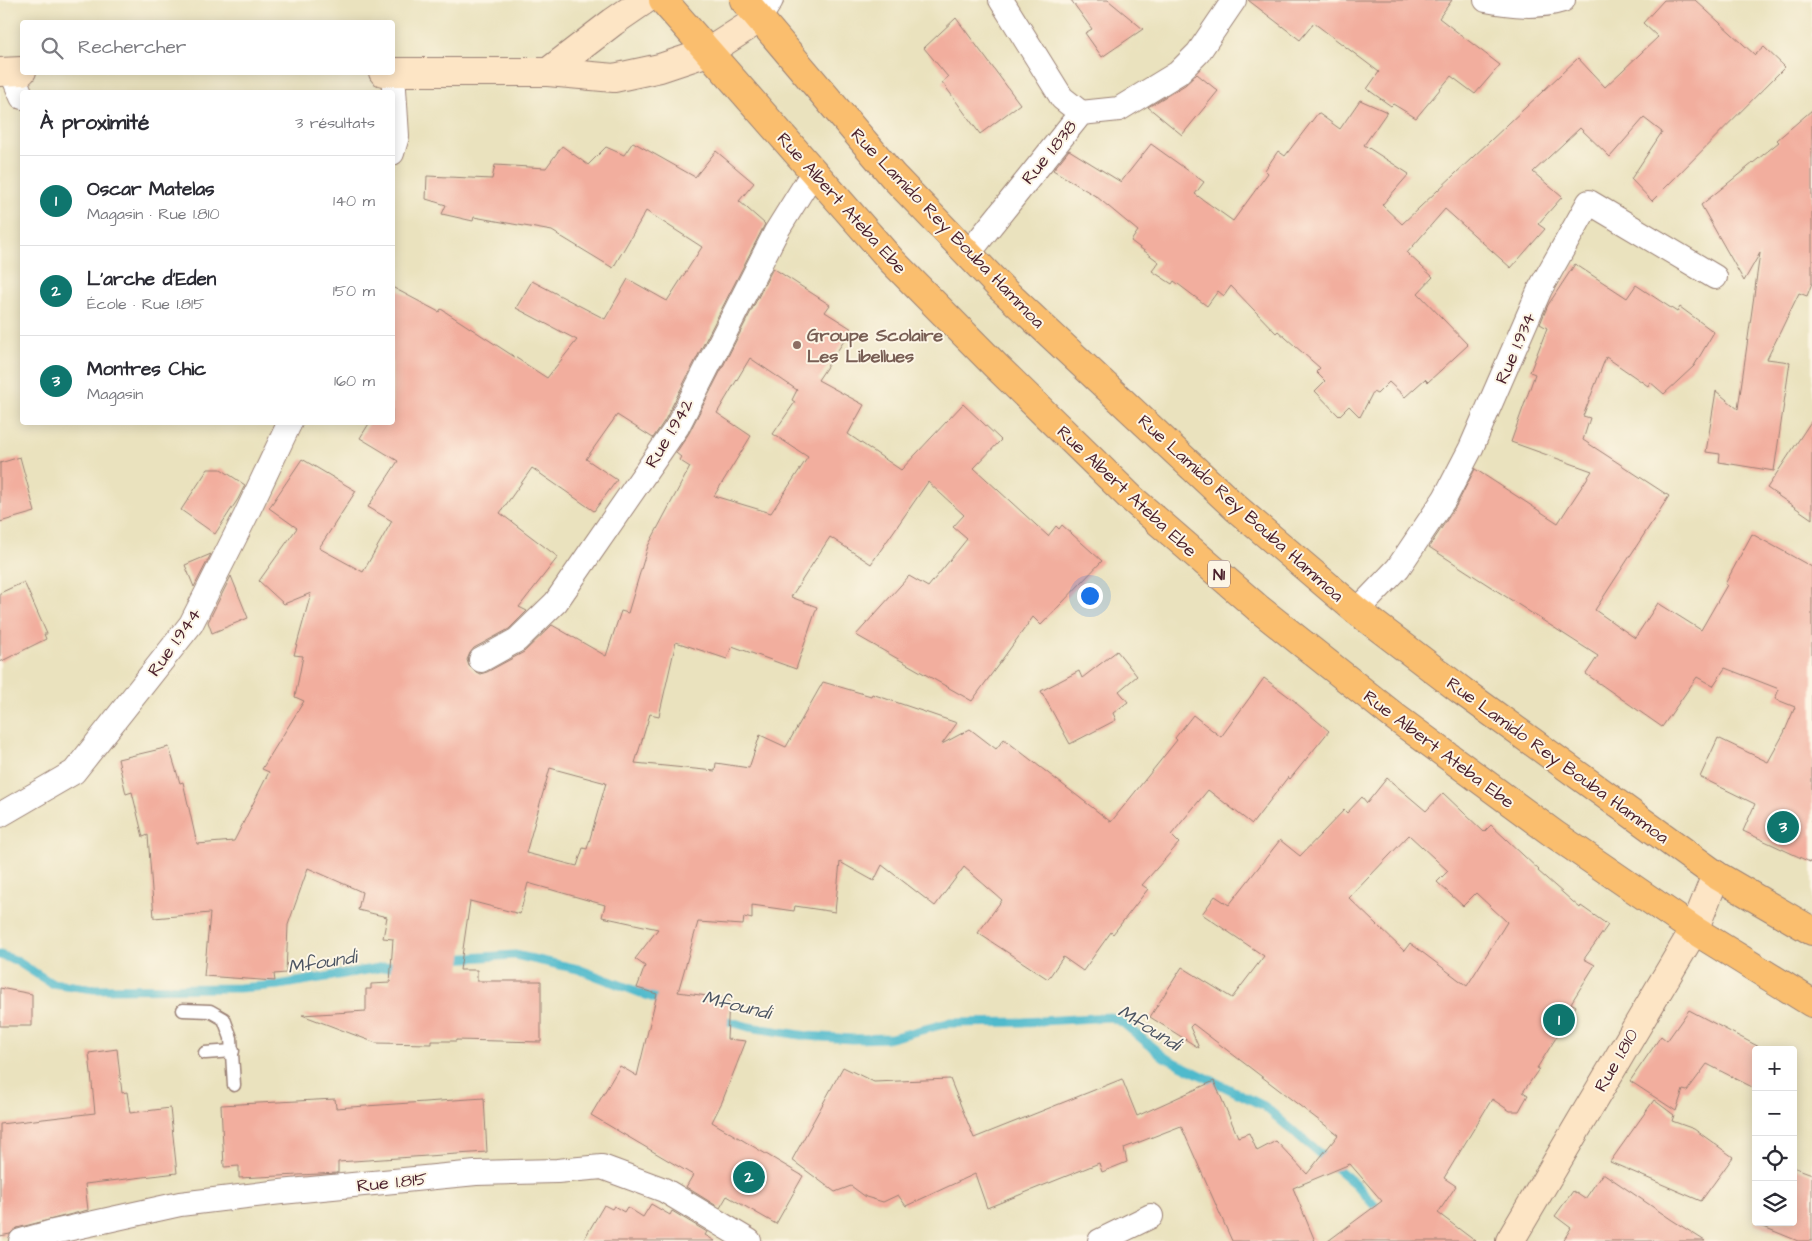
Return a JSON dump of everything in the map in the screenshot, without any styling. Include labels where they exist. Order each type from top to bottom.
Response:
[{"type":"highway","name":"Rue Albert Ateba Ebe","points":[[663,0],[892,261],[1131,498],[1259,609],[1395,717],[1554,834],[1694,930],[1812,1003]]},
{"type":"highway","name":"Rue Lamido Rey Bouba Hammoa","points":[[758,6],[893,176],[1001,288],[1236,508],[1358,612],[1462,691],[1716,875],[1812,931]]},
{"type":"street","points":[[548,72],[612,22],[645,0]]},
{"type":"street","points":[[1001,0],[1062,98],[1081,113]]},
{"type":"street","name":"Rue 1.838","points":[[968,254],[1081,113],[1119,109],[1178,74],[1198,53],[1234,0]]},
{"type":"street","points":[[1486,0],[1519,6],[1551,4],[1562,0]]},
{"type":"street","points":[[395,73],[548,72],[614,78],[660,68],[708,52],[758,6]]},
{"type":"street","points":[[11,71],[20,92]]},
{"type":"street","points":[[388,75],[390,90]]},
{"type":"street","points":[[395,122],[397,136],[395,143]]},
{"type":"street","name":"Rue 1.942","points":[[481,660],[517,640],[556,602],[677,427],[772,240],[814,172]]},
{"type":"street","name":"Rue 1.934","points":[[1358,612],[1398,568],[1444,498],[1471,448],[1540,289],[1589,202],[1715,277]]},
{"type":"street","name":"Rue 1.944","points":[[0,815],[74,772],[191,624],[289,425]]},
{"type":"street","name":"Rue 1.810","points":[[1510,1241],[1694,930],[1716,875]]},
{"type":"street","name":"Rue 1.815","points":[[21,1241],[180,1204],[476,1173],[557,1171],[602,1167],[664,1190],[749,1241]]},
{"type":"street","points":[[1100,1241],[1151,1216]]},
{"type":"lane","points":[[183,1010],[210,1011],[219,1015],[226,1023],[231,1038],[234,1085]]},
{"type":"lane","points":[[205,1053],[232,1051]]},
{"type":"building","points":[[1071,0],[1108,0],[1143,29],[1102,57],[1085,33],[1092,29]]},
{"type":"building","points":[[1248,0],[1452,0],[1439,18],[1500,65],[1475,94],[1451,76],[1416,118],[1393,104],[1391,106],[1367,89],[1379,72],[1314,23],[1300,40]]},
{"type":"building","points":[[1664,0],[1695,0],[1755,55],[1764,47],[1785,67],[1652,201],[1631,179],[1662,132],[1644,118],[1610,157],[1580,128],[1533,172],[1562,197],[1538,224],[1545,229],[1511,268],[1445,209],[1407,253],[1433,277],[1418,293],[1468,345],[1428,382],[1425,379],[1405,397],[1389,382],[1377,394],[1373,392],[1360,417],[1349,406],[1339,416],[1315,391],[1325,381],[1316,372],[1320,368],[1278,331],[1276,333],[1231,286],[1224,296],[1218,291],[1207,306],[1174,281],[1172,284],[1152,271],[1159,262],[1131,241],[1138,231],[1097,197],[1053,170],[1069,150],[1121,182],[1151,144],[1204,182],[1195,194],[1233,221],[1268,173],[1265,170],[1278,151],[1285,156],[1318,113],[1340,129],[1360,100],[1387,112],[1364,145],[1409,174],[1382,205],[1402,224],[1578,58],[1605,87],[1658,37],[1643,23]]},
{"type":"building","points":[[956,18],[1020,104],[980,134],[942,82],[948,77],[924,48]]},
{"type":"building","points":[[1197,74],[1218,91],[1182,135],[1148,107],[1185,85]]},
{"type":"building","points":[[1812,110],[1812,283],[1807,296],[1799,293],[1767,359],[1790,362],[1774,471],[1719,462],[1720,454],[1706,452],[1716,391],[1738,409],[1760,253],[1744,281],[1701,205],[1779,142],[1777,140]]},
{"type":"building","points":[[633,142],[695,177],[716,151],[754,183],[739,201],[765,224],[665,420],[653,438],[617,415],[586,459],[617,480],[594,511],[532,468],[500,513],[558,557],[519,607],[527,611],[509,629],[474,648],[470,653],[467,660],[469,666],[474,671],[480,674],[487,672],[524,652],[552,625],[606,656],[621,611],[628,613],[648,546],[690,467],[679,460],[681,457],[676,453],[689,433],[773,268],[830,305],[825,312],[852,329],[818,380],[864,405],[848,434],[901,470],[963,404],[1001,440],[974,468],[1048,536],[1056,526],[1059,529],[1062,525],[1102,561],[1041,625],[1033,617],[972,701],[856,635],[909,576],[928,587],[967,539],[953,527],[964,515],[928,482],[871,564],[830,537],[791,597],[817,607],[796,669],[732,646],[727,659],[676,642],[659,716],[650,714],[635,763],[715,771],[716,763],[749,768],[760,735],[786,747],[823,682],[871,696],[872,694],[957,723],[942,744],[970,729],[996,749],[1004,739],[1111,822],[1177,740],[1175,738],[1193,715],[1221,737],[1264,678],[1296,702],[1329,731],[1290,779],[1288,777],[1252,824],[1208,790],[1171,835],[1179,843],[1142,885],[1148,889],[1113,934],[1111,932],[1083,971],[1063,957],[1048,979],[978,933],[1002,900],[964,867],[935,906],[882,865],[874,881],[840,862],[835,912],[795,906],[794,911],[752,905],[752,919],[744,917],[743,925],[698,922],[678,992],[722,998],[729,1001],[727,1039],[746,1041],[712,1122],[803,1176],[776,1224],[727,1196],[720,1208],[686,1187],[693,1175],[591,1115],[620,1066],[637,1076],[657,994],[637,988],[645,966],[635,959],[658,929],[602,917],[605,905],[528,883],[520,914],[470,901],[460,970],[477,970],[477,981],[541,981],[541,1042],[456,1040],[431,1041],[431,1044],[376,1043],[302,1015],[366,1011],[366,989],[371,989],[371,984],[390,983],[393,939],[383,938],[387,917],[358,910],[362,892],[308,868],[288,925],[286,973],[274,974],[275,981],[204,976],[210,913],[154,918],[148,835],[143,837],[132,792],[126,794],[118,759],[169,747],[180,783],[183,782],[197,844],[234,841],[269,772],[262,769],[304,701],[295,697],[303,656],[294,655],[311,593],[284,604],[259,581],[297,528],[269,508],[302,459],[356,491],[319,548],[363,572],[392,521],[368,507],[398,461],[360,438],[368,425],[395,425],[395,289],[439,312],[441,309],[547,378],[577,340],[516,308],[532,281],[605,319],[628,279],[667,301],[702,247],[646,211],[613,268],[552,231],[474,217],[473,221],[442,214],[446,205],[426,199],[427,176],[492,179],[495,165],[546,168],[562,146],[588,165],[606,147],[624,155]],"holes":[[[750,358],[797,390],[792,400],[795,402],[773,434],[808,457],[771,513],[714,496],[751,436],[717,413]],[[550,768],[606,783],[587,849],[583,848],[577,866],[526,853]]]},
{"type":"building","points":[[1575,264],[1627,298],[1636,285],[1677,312],[1680,307],[1714,332],[1694,366],[1664,394],[1650,382],[1648,386],[1606,357],[1583,416],[1590,418],[1583,440],[1669,496],[1595,610],[1635,638],[1658,603],[1701,630],[1727,585],[1725,584],[1752,534],[1812,567],[1812,863],[1743,831],[1755,804],[1700,777],[1718,738],[1768,762],[1784,733],[1795,707],[1775,699],[1779,689],[1725,668],[1713,686],[1697,677],[1662,727],[1586,674],[1598,656],[1429,547],[1456,506],[1475,469],[1558,523],[1592,471],[1511,442],[1535,374],[1530,372],[1547,328],[1540,324],[1548,305]]},
{"type":"building","points":[[1812,420],[1812,519],[1767,488]]},
{"type":"building","points":[[20,457],[35,512],[0,522],[0,463]]},
{"type":"building","points":[[208,469],[221,469],[245,485],[215,534],[181,510]]},
{"type":"building","points":[[211,554],[194,587],[185,565]]},
{"type":"building","points":[[231,576],[248,618],[212,633],[208,622]]},
{"type":"building","points":[[24,582],[47,634],[44,634],[46,639],[0,662],[0,593]]},
{"type":"building","points":[[1117,651],[1137,676],[1119,691],[1128,702],[1113,713],[1116,720],[1070,744],[1041,691],[1079,671],[1082,678]]},
{"type":"building","points":[[1387,778],[1426,811],[1443,793],[1484,832],[1491,825],[1538,871],[1580,908],[1581,906],[1608,925],[1584,959],[1595,965],[1571,1003],[1576,1006],[1537,1068],[1539,1069],[1523,1092],[1528,1095],[1519,1111],[1510,1111],[1492,1099],[1444,1178],[1456,1186],[1438,1213],[1475,1241],[1328,1241],[1382,1201],[1350,1164],[1293,1188],[1315,1241],[1232,1241],[1181,1126],[1124,1148],[1127,1162],[1102,1172],[1099,1163],[987,1208],[975,1174],[906,1206],[898,1195],[883,1202],[866,1197],[851,1186],[835,1192],[792,1160],[843,1067],[874,1082],[950,1079],[974,1138],[1122,1079],[1137,1116],[1214,1081],[1238,1137],[1249,1133],[1257,1151],[1276,1141],[1307,1174],[1338,1135],[1193,1024],[1190,1027],[1199,1048],[1150,1017],[1182,967],[1232,998],[1264,956],[1202,914],[1215,896],[1229,905],[1280,840],[1300,856],[1344,810],[1347,813],[1362,797],[1367,803]],"holes":[[[1409,835],[1448,871],[1437,882],[1463,906],[1476,893],[1507,922],[1467,986],[1410,943],[1404,951],[1349,898]]]},
{"type":"building","points":[[0,988],[32,994],[32,1026],[0,1026]]},
{"type":"building","points":[[1689,1010],[1757,1046],[1752,1046],[1752,1087],[1707,1064],[1687,1091],[1683,1090],[1676,1111],[1630,1081],[1661,1036],[1667,1041]]},
{"type":"building","points":[[117,1049],[122,1093],[127,1092],[130,1113],[170,1108],[177,1173],[85,1184],[88,1210],[17,1228],[10,1234],[0,1236],[0,1124],[95,1113],[89,1053]]},
{"type":"building","points":[[484,1098],[487,1152],[338,1162],[338,1173],[239,1178],[239,1166],[224,1167],[221,1105],[335,1099],[336,1108]]},
{"type":"building","points":[[1654,1100],[1674,1115],[1672,1121],[1694,1129],[1733,1157],[1701,1201],[1610,1162]]},
{"type":"building","points":[[1797,1168],[1812,1174],[1812,1241],[1798,1241],[1761,1226],[1797,1226]]},
{"type":"building","points":[[1603,1173],[1705,1241],[1563,1241],[1571,1228],[1555,1216],[1573,1191],[1585,1199]]},
{"type":"building","points":[[651,1204],[670,1215],[672,1211],[707,1232],[705,1235],[715,1241],[583,1241],[604,1205],[612,1209],[614,1206],[624,1212],[627,1207],[643,1217]]},
{"type":"waterway","name":"Mfoundi","points":[[0,955],[15,960],[51,983],[94,989],[239,988],[279,985],[402,964]]},
{"type":"waterway","name":"Mfoundi","points":[[450,959],[515,955],[578,969],[667,1003]]},
{"type":"waterway","name":"Mfoundi","points":[[717,1018],[749,1027],[807,1036],[852,1039],[891,1038],[948,1023],[1024,1022],[1111,1017],[1123,1023],[1164,1057],[1264,1106],[1355,1184],[1383,1215]]},
{"type":"place","name":"Groupe Scolaire Les Libellues","points":[[797,345]]},
{"type":"place","name":"Montres Chic","points":[[1783,827]]},
{"type":"place","name":"Oscar Matelas","points":[[1559,1020]]},
{"type":"place","name":"L'arche d'Eden","points":[[749,1177]]}]
